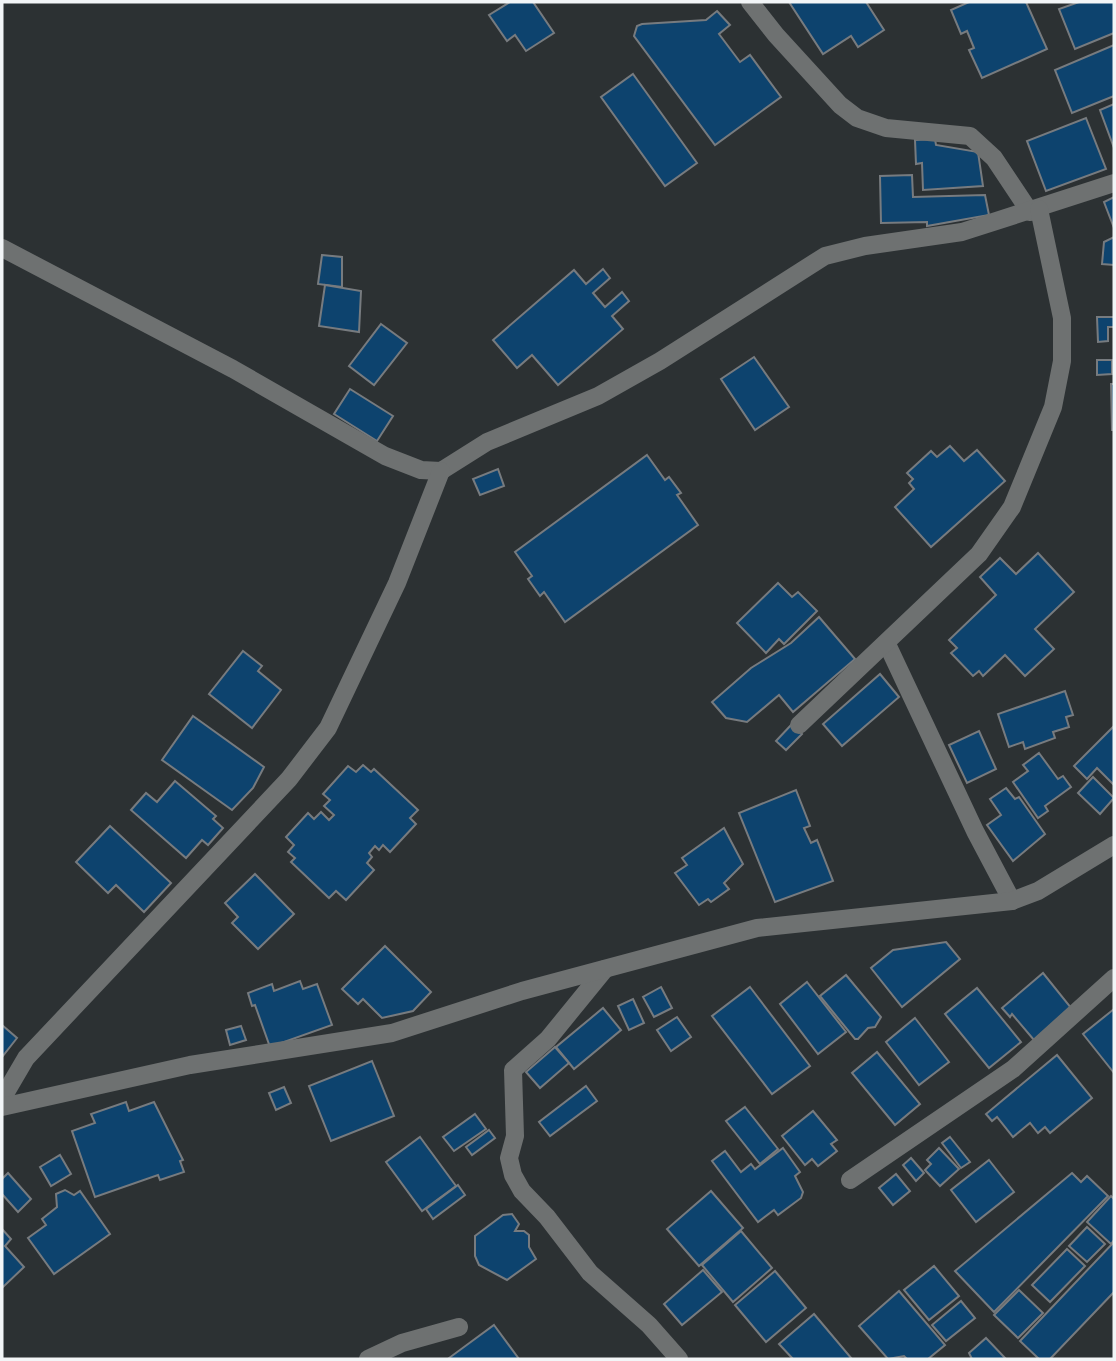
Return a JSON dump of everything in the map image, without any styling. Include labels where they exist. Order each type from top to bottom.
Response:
[{"type":"street","points":[[750,2],[776,35],[840,105],[857,118],[886,128],[970,136],[994,158],[1034,211],[1062,318],[1062,360],[1053,407],[1013,507],[979,554],[799,725]]},
{"type":"street","points":[[2,248],[233,369],[385,456],[421,470],[441,471],[487,442],[598,396],[825,256],[865,246],[962,232],[1034,211],[1114,183]]},
{"type":"street","points":[[2,1100],[26,1058],[289,779],[328,728],[397,583],[441,471]]},
{"type":"street","points":[[887,644],[975,831],[1012,901]]},
{"type":"street","points":[[2,1107],[190,1065],[392,1033],[522,991],[757,928],[1012,901],[1038,891],[1114,845]]},
{"type":"street","points":[[605,969],[548,1039],[513,1070],[516,1136],[509,1158],[513,1175],[522,1191],[547,1217],[590,1273],[649,1325],[679,1359]]},
{"type":"street","points":[[850,1180],[1013,1069],[1114,978]]},
{"type":"street","points":[[368,1359],[402,1343],[459,1326]]},
{"type":"building","points":[[510,2],[533,2],[554,33],[526,51],[515,35],[507,41],[489,15]]},
{"type":"building","points":[[789,2],[866,2],[884,30],[858,47],[851,36],[823,54]]},
{"type":"building","points":[[969,2],[1026,2],[1047,49],[982,78],[969,50],[974,48],[967,31],[961,34],[951,10]]},
{"type":"building","points":[[1079,2],[1114,2],[1114,33],[1075,49],[1059,9]]},
{"type":"building","points":[[717,11],[730,25],[719,34],[740,62],[750,55],[781,97],[715,145],[634,36],[637,26],[642,24],[706,20]]},
{"type":"building","points":[[1114,45],[1114,96],[1072,113],[1055,70]]},
{"type":"building","points":[[633,74],[697,163],[665,186],[601,97]]},
{"type":"building","points":[[1114,104],[1114,148],[1100,110]]},
{"type":"building","points":[[1086,118],[1106,169],[1046,191],[1027,141]]},
{"type":"building","points":[[935,139],[936,145],[978,152],[983,186],[923,190],[922,163],[916,164],[915,140]]},
{"type":"building","points":[[912,175],[913,197],[985,195],[989,215],[927,226],[927,222],[881,223],[880,176]]},
{"type":"building","points":[[1114,197],[1114,228],[1104,202]]},
{"type":"building","points":[[1114,237],[1114,265],[1102,264],[1104,242]]},
{"type":"building","points":[[322,255],[342,257],[342,287],[318,284]]},
{"type":"building","points":[[603,269],[610,278],[593,293],[605,307],[622,292],[629,301],[612,316],[623,329],[558,385],[532,355],[517,368],[493,340],[574,270],[586,284]]},
{"type":"building","points":[[325,285],[361,291],[359,332],[319,326]]},
{"type":"building","points":[[1097,317],[1114,317],[1114,327],[1108,327],[1108,341],[1098,342]]},
{"type":"building","points":[[381,324],[407,343],[374,385],[349,366]]},
{"type":"building","points":[[754,357],[789,407],[755,430],[721,379]]},
{"type":"building","points":[[1097,360],[1112,360],[1112,374],[1097,375]]},
{"type":"building","points":[[1111,384],[1114,384],[1114,430],[1112,430]]},
{"type":"building","points":[[350,389],[393,416],[377,441],[334,414]]},
{"type":"building","points":[[950,446],[964,461],[977,450],[1005,481],[931,547],[895,507],[914,489],[909,483],[913,479],[907,473],[931,451],[937,457]]},
{"type":"building","points":[[647,455],[665,480],[669,477],[681,493],[677,495],[698,525],[565,622],[544,592],[540,596],[528,579],[532,576],[515,552]]},
{"type":"building","points":[[498,469],[504,486],[480,495],[473,479]]},
{"type":"building","points":[[1038,553],[1074,592],[1035,629],[1054,649],[1025,676],[1005,655],[983,676],[979,671],[973,676],[951,653],[957,648],[949,640],[996,595],[980,577],[1000,558],[1016,574]]},
{"type":"building","points":[[778,583],[792,597],[798,592],[817,611],[784,644],[779,639],[766,653],[737,623]]},
{"type":"building","points":[[819,617],[855,659],[793,712],[779,695],[747,722],[726,718],[712,702],[751,668],[791,643]]},
{"type":"building","points":[[243,651],[262,666],[258,671],[281,690],[252,728],[209,694]]},
{"type":"building","points":[[880,674],[899,697],[842,746],[823,724]]},
{"type":"building","points":[[1065,691],[1073,715],[1066,717],[1069,727],[1053,732],[1055,738],[1025,749],[1023,742],[1009,747],[998,714]]},
{"type":"building","points":[[193,716],[264,767],[253,788],[232,810],[162,760]]},
{"type":"building","points":[[792,724],[802,734],[786,750],[776,741]]},
{"type":"building","points":[[1114,726],[1114,785],[1097,768],[1087,779],[1074,766]]},
{"type":"building","points":[[979,731],[996,769],[967,783],[949,745]]},
{"type":"building","points":[[1039,753],[1058,779],[1063,776],[1071,787],[1045,806],[1048,811],[1038,818],[1013,782],[1028,771],[1023,765]]},
{"type":"building","points":[[363,765],[371,772],[374,769],[418,810],[410,818],[416,824],[390,852],[383,845],[379,850],[375,846],[369,853],[372,857],[367,863],[374,870],[346,900],[336,891],[329,898],[291,862],[295,858],[288,852],[294,845],[286,837],[308,813],[314,819],[321,812],[329,820],[334,815],[324,806],[330,800],[323,794],[348,766],[356,772]]},
{"type":"building","points":[[1093,777],[1114,798],[1100,814],[1078,793]]},
{"type":"building","points":[[175,781],[216,816],[213,819],[223,828],[208,845],[202,840],[186,858],[131,810],[146,793],[157,802]]},
{"type":"building","points":[[1006,788],[1015,799],[1019,797],[1045,834],[1013,861],[987,825],[1001,815],[990,799]]},
{"type":"building","points":[[796,790],[810,826],[804,828],[811,843],[817,840],[833,881],[775,902],[739,813]]},
{"type":"building","points":[[110,826],[171,883],[144,912],[116,885],[108,893],[76,862]]},
{"type":"building","points":[[724,828],[743,864],[724,883],[729,889],[711,902],[708,899],[699,905],[675,873],[687,865],[682,858]]},
{"type":"building","points":[[255,874],[294,914],[258,949],[232,923],[238,917],[225,903]]},
{"type":"building","points":[[946,942],[960,959],[902,1007],[871,968],[893,950]]},
{"type":"building","points":[[385,946],[431,992],[413,1011],[382,1018],[363,999],[358,1004],[342,989]]},
{"type":"building","points":[[1043,973],[1072,1009],[1034,1040],[1012,1014],[1010,1017],[1002,1008]]},
{"type":"building","points":[[846,975],[881,1017],[875,1027],[868,1028],[858,1039],[855,1039],[820,996]]},
{"type":"building","points":[[300,981],[303,989],[317,984],[332,1025],[270,1047],[248,993],[272,984],[274,991]]},
{"type":"building","points":[[807,982],[846,1032],[818,1054],[780,1004]]},
{"type":"building","points":[[661,987],[672,1008],[654,1017],[643,997]]},
{"type":"building","points":[[750,987],[810,1066],[772,1094],[712,1016]]},
{"type":"building","points":[[977,988],[1021,1042],[989,1068],[945,1014]]},
{"type":"building","points":[[633,999],[644,1023],[629,1030],[618,1006]]},
{"type":"building","points":[[603,1008],[621,1030],[574,1069],[556,1047]]},
{"type":"building","points":[[1114,1009],[1114,1073],[1083,1034]]},
{"type":"building","points":[[677,1017],[691,1037],[671,1051],[657,1030]]},
{"type":"building","points":[[915,1018],[949,1062],[919,1085],[886,1042]]},
{"type":"building","points":[[2,1025],[17,1038],[2,1057]]},
{"type":"building","points":[[241,1026],[246,1040],[230,1045],[226,1030]]},
{"type":"building","points":[[555,1047],[569,1063],[540,1088],[526,1072]]},
{"type":"building","points":[[877,1052],[920,1104],[895,1125],[852,1073]]},
{"type":"building","points":[[1057,1055],[1092,1098],[1050,1133],[1045,1127],[1038,1133],[1030,1123],[1013,1137],[997,1117],[992,1121],[986,1114]]},
{"type":"building","points":[[372,1061],[394,1116],[331,1141],[309,1086]]},
{"type":"building","points":[[586,1086],[597,1101],[550,1136],[539,1122]]},
{"type":"building","points":[[284,1087],[291,1103],[276,1110],[269,1093]]},
{"type":"building","points":[[126,1102],[129,1111],[154,1102],[183,1160],[180,1161],[184,1172],[160,1180],[158,1175],[95,1197],[72,1131],[95,1123],[91,1114]]},
{"type":"building","points":[[745,1107],[778,1149],[760,1164],[726,1121]]},
{"type":"building","points":[[813,1111],[837,1140],[831,1144],[837,1151],[818,1166],[812,1159],[805,1165],[782,1136]]},
{"type":"building","points":[[475,1114],[486,1129],[454,1151],[443,1137]]},
{"type":"building","points":[[489,1130],[495,1138],[472,1155],[466,1147]]},
{"type":"building","points":[[420,1137],[456,1186],[422,1211],[386,1162]]},
{"type":"building","points":[[950,1137],[970,1162],[961,1168],[942,1143]]},
{"type":"building","points":[[783,1148],[800,1172],[795,1176],[803,1192],[801,1198],[778,1215],[774,1210],[758,1222],[712,1161],[725,1151],[741,1172],[751,1164],[755,1169]]},
{"type":"building","points":[[939,1148],[959,1169],[940,1186],[925,1170],[931,1164],[927,1160]]},
{"type":"building","points":[[60,1155],[71,1174],[51,1186],[40,1167]]},
{"type":"building","points":[[911,1158],[924,1173],[916,1181],[903,1165]]},
{"type":"building","points":[[989,1160],[1014,1192],[976,1222],[951,1190]]},
{"type":"building","points":[[8,1173],[31,1199],[18,1212],[2,1194],[2,1179]]},
{"type":"building","points":[[1072,1173],[1081,1182],[1087,1176],[1108,1196],[994,1312],[955,1271]]},
{"type":"building","points":[[896,1174],[910,1191],[893,1205],[879,1188]]},
{"type":"building","points":[[458,1185],[465,1195],[433,1219],[426,1209]]},
{"type":"building","points":[[65,1190],[74,1195],[80,1191],[110,1234],[54,1274],[28,1238],[46,1225],[42,1219],[57,1207],[56,1194]]},
{"type":"building","points":[[711,1191],[743,1228],[699,1266],[667,1229]]},
{"type":"building","points":[[1111,1196],[1114,1199],[1114,1240],[1111,1244],[1087,1222]]},
{"type":"building","points":[[512,1214],[519,1224],[515,1231],[524,1231],[529,1235],[529,1247],[536,1259],[507,1280],[479,1265],[475,1256],[475,1236],[503,1215]]},
{"type":"building","points":[[1087,1227],[1105,1244],[1087,1262],[1069,1246]]},
{"type":"building","points":[[2,1229],[11,1239],[5,1246],[24,1267],[2,1288]]},
{"type":"building","points":[[741,1231],[772,1268],[733,1302],[702,1265]]},
{"type":"building","points":[[1114,1242],[1114,1292],[1050,1359],[1039,1359],[1020,1341]]},
{"type":"building","points":[[1067,1249],[1085,1266],[1050,1302],[1032,1285]]},
{"type":"building","points":[[934,1266],[959,1296],[929,1320],[904,1290]]},
{"type":"building","points":[[703,1270],[722,1292],[682,1325],[664,1304]]},
{"type":"building","points":[[775,1271],[806,1308],[766,1342],[735,1305]]},
{"type":"building","points":[[1019,1290],[1043,1313],[1018,1338],[994,1315]]},
{"type":"building","points":[[899,1291],[945,1345],[928,1359],[907,1359],[904,1356],[888,1359],[859,1326]]},
{"type":"building","points":[[961,1301],[975,1318],[946,1341],[932,1325]]},
{"type":"building","points":[[814,1314],[852,1359],[793,1359],[779,1344]]},
{"type":"building","points":[[494,1325],[519,1359],[449,1358]]},
{"type":"building","points":[[986,1338],[1006,1359],[972,1359],[969,1353]]}]
